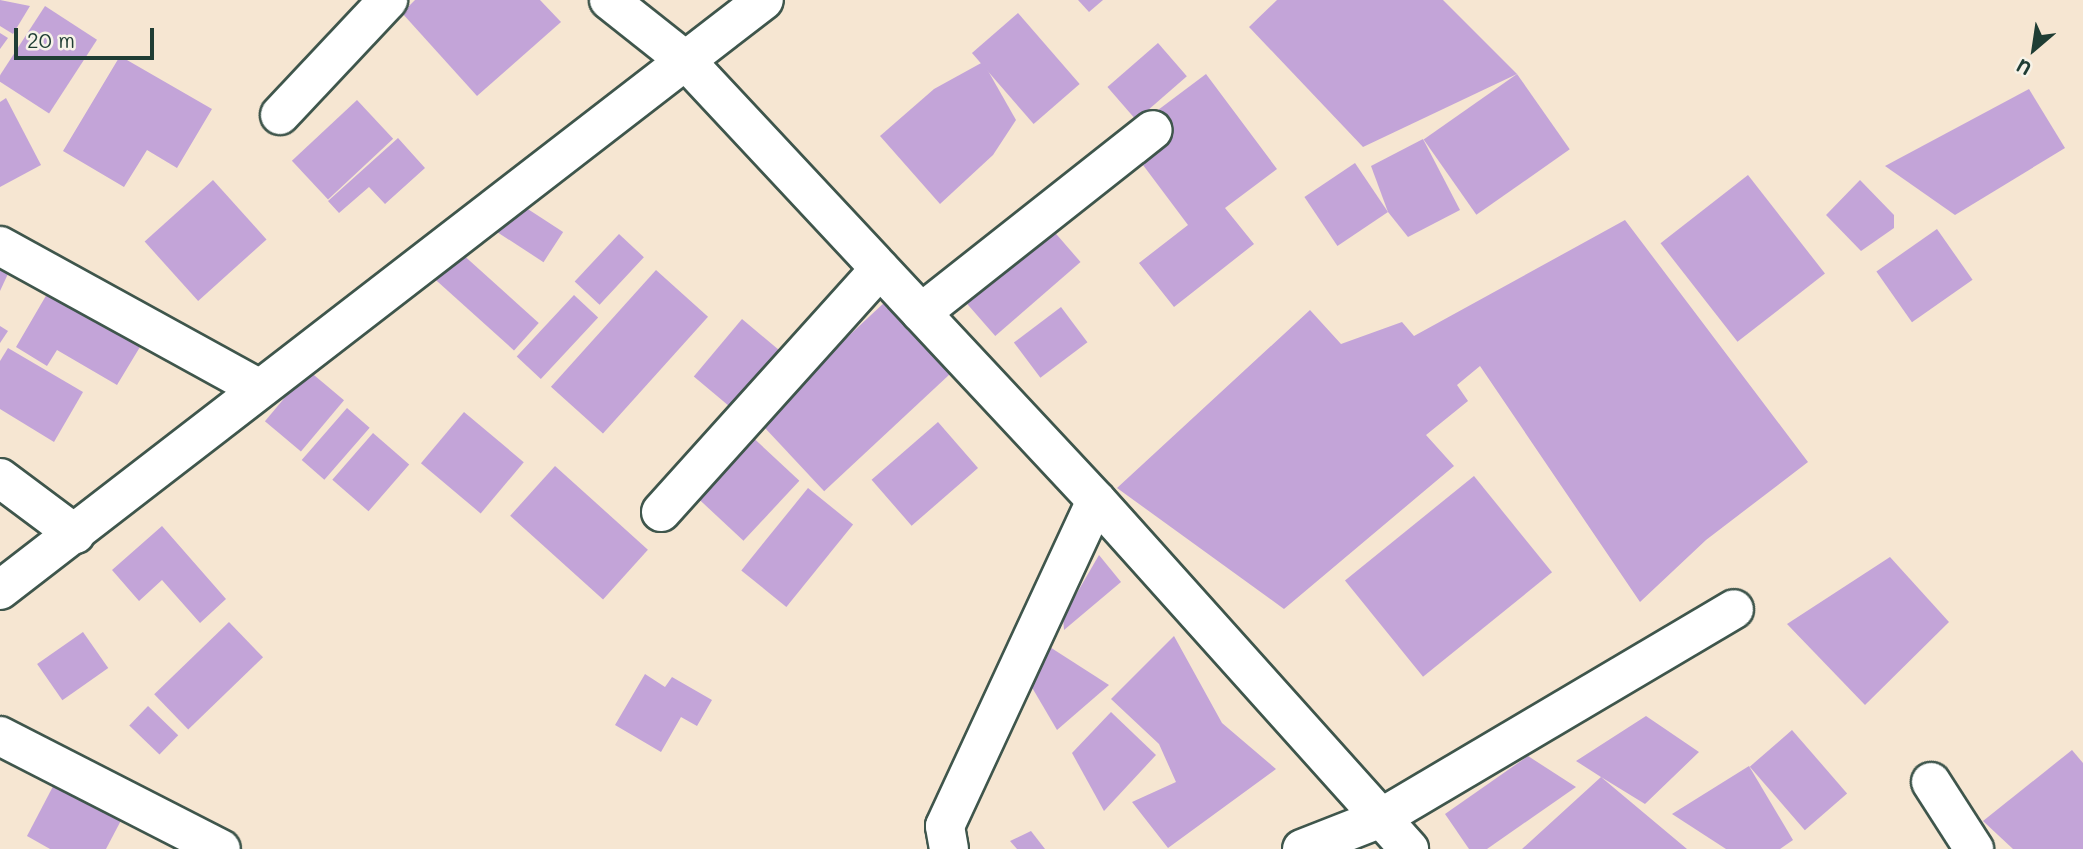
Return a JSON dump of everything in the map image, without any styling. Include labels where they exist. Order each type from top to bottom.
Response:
[{"type":"street","points":[[280,115],[388,0]]},
{"type":"street","points":[[609,0],[686,61],[1096,500],[1409,849]]},
{"type":"street","points":[[0,590],[75,534],[258,388],[764,0]]},
{"type":"street","points":[[921,313],[1153,130]]},
{"type":"street","points":[[0,246],[258,388]]},
{"type":"street","points":[[661,512],[880,269]]},
{"type":"street","points":[[0,478],[75,534]]},
{"type":"street","points":[[948,849],[946,826],[1096,500]]},
{"type":"street","points":[[1302,849],[1381,818],[1734,609]]},
{"type":"street","points":[[0,736],[221,849]]},
{"type":"street","points":[[1931,782],[1974,849]]},
{"type":"building","points":[[0,0],[30,6],[13,34],[0,26]]},
{"type":"building","points":[[415,0],[540,0],[561,22],[477,96],[402,13]]},
{"type":"building","points":[[1078,0],[1103,0],[1089,12]]},
{"type":"building","points":[[1277,0],[1443,0],[1517,74],[1363,147],[1249,27]]},
{"type":"building","points":[[45,6],[97,40],[49,114],[0,82],[0,75]]},
{"type":"building","points":[[1018,13],[1080,84],[1034,124],[972,53]]},
{"type":"building","points":[[0,33],[8,38],[0,49]]},
{"type":"building","points":[[1158,43],[1187,76],[1136,120],[1107,87]]},
{"type":"building","points":[[120,56],[212,109],[177,168],[147,150],[124,187],[63,151]]},
{"type":"building","points":[[983,62],[1016,120],[993,155],[940,204],[880,136],[934,89]]},
{"type":"building","points":[[1206,74],[1277,169],[1225,208],[1254,244],[1174,307],[1139,263],[1188,225],[1122,137]]},
{"type":"building","points":[[1517,74],[1570,149],[1476,215],[1424,139]]},
{"type":"building","points":[[2029,89],[2065,148],[1955,215],[1885,166]]},
{"type":"building","points":[[6,98],[41,165],[0,187],[0,102]]},
{"type":"building","points":[[357,100],[393,139],[328,199],[292,161]]},
{"type":"building","points":[[398,138],[425,168],[385,204],[369,187],[339,213],[328,201]]},
{"type":"building","points":[[1423,139],[1460,210],[1408,237],[1388,212],[1371,166]]},
{"type":"building","points":[[1355,163],[1388,212],[1337,246],[1304,197]]},
{"type":"building","points":[[1748,175],[1825,274],[1737,342],[1661,243]]},
{"type":"building","points":[[213,180],[267,239],[198,301],[145,242]]},
{"type":"building","points":[[1860,180],[1894,215],[1894,228],[1861,251],[1826,215]]},
{"type":"building","points":[[517,202],[563,232],[544,262],[497,232]]},
{"type":"building","points":[[1625,220],[1808,462],[1706,540],[1640,602],[1480,366],[1457,385],[1468,401],[1426,435],[1454,466],[1284,609],[1117,488],[1310,310],[1341,344],[1402,322],[1414,336]]},
{"type":"building","points":[[1051,228],[1081,262],[995,336],[966,302]]},
{"type":"building","points":[[1937,229],[1973,280],[1912,322],[1876,271]]},
{"type":"building","points":[[619,234],[644,257],[600,305],[575,282]]},
{"type":"building","points":[[460,252],[539,323],[514,350],[435,279]]},
{"type":"building","points":[[0,257],[13,263],[0,291]]},
{"type":"building","points":[[656,270],[708,317],[603,434],[551,387]]},
{"type":"building","points":[[54,282],[146,337],[117,385],[57,350],[47,366],[16,347]]},
{"type":"building","points":[[574,295],[598,318],[541,379],[517,356]]},
{"type":"building","points":[[886,301],[952,372],[824,491],[758,420]]},
{"type":"building","points":[[1061,307],[1087,342],[1040,378],[1014,343]]},
{"type":"building","points":[[742,319],[781,352],[733,409],[694,376]]},
{"type":"building","points":[[0,326],[8,331],[0,343]]},
{"type":"building","points":[[8,348],[83,392],[54,442],[0,409],[0,361]]},
{"type":"building","points":[[308,370],[344,400],[301,452],[265,421]]},
{"type":"building","points":[[347,408],[370,428],[324,480],[302,460]]},
{"type":"building","points":[[464,412],[524,462],[481,513],[421,463]]},
{"type":"building","points":[[938,422],[978,468],[912,526],[872,480]]},
{"type":"building","points":[[746,431],[799,481],[743,541],[690,491]]},
{"type":"building","points":[[373,433],[409,464],[369,511],[332,480]]},
{"type":"building","points":[[555,466],[648,550],[603,599],[510,516]]},
{"type":"building","points":[[1474,476],[1552,572],[1423,677],[1345,580]]},
{"type":"building","points":[[808,488],[853,525],[786,607],[741,570]]},
{"type":"building","points":[[162,526],[226,599],[200,623],[162,580],[139,601],[112,570]]},
{"type":"building","points":[[1099,555],[1121,582],[1064,630],[1063,617]]},
{"type":"building","points":[[1890,557],[1949,622],[1865,705],[1787,624]]},
{"type":"building","points":[[229,622],[263,657],[188,729],[154,694]]},
{"type":"building","points":[[83,632],[108,668],[62,700],[37,664]]},
{"type":"building","points":[[1174,636],[1222,723],[1276,769],[1168,848],[1132,802],[1176,782],[1159,744],[1111,699]]},
{"type":"building","points":[[1042,642],[1109,685],[1057,730],[1027,679]]},
{"type":"building","points":[[645,674],[665,687],[672,677],[712,700],[697,726],[681,717],[661,752],[615,725]]},
{"type":"building","points":[[148,706],[178,735],[159,755],[129,725]]},
{"type":"building","points":[[1111,712],[1156,755],[1104,811],[1072,753]]},
{"type":"building","points":[[1646,716],[1699,752],[1645,804],[1576,761]]},
{"type":"building","points":[[1792,730],[1847,793],[1805,830],[1750,767]]},
{"type":"building","points":[[2072,750],[2083,763],[2083,849],[2013,849],[1983,821]]},
{"type":"building","points":[[1528,756],[1576,787],[1487,849],[1469,849],[1445,814]]},
{"type":"building","points":[[1749,766],[1793,840],[1780,849],[1726,849],[1672,814]]},
{"type":"building","points":[[60,773],[127,809],[106,849],[50,849],[27,836]]},
{"type":"building","points":[[1601,777],[1687,849],[1522,849]]},
{"type":"building","points":[[1031,831],[1045,849],[1017,849],[1010,841]]}]
